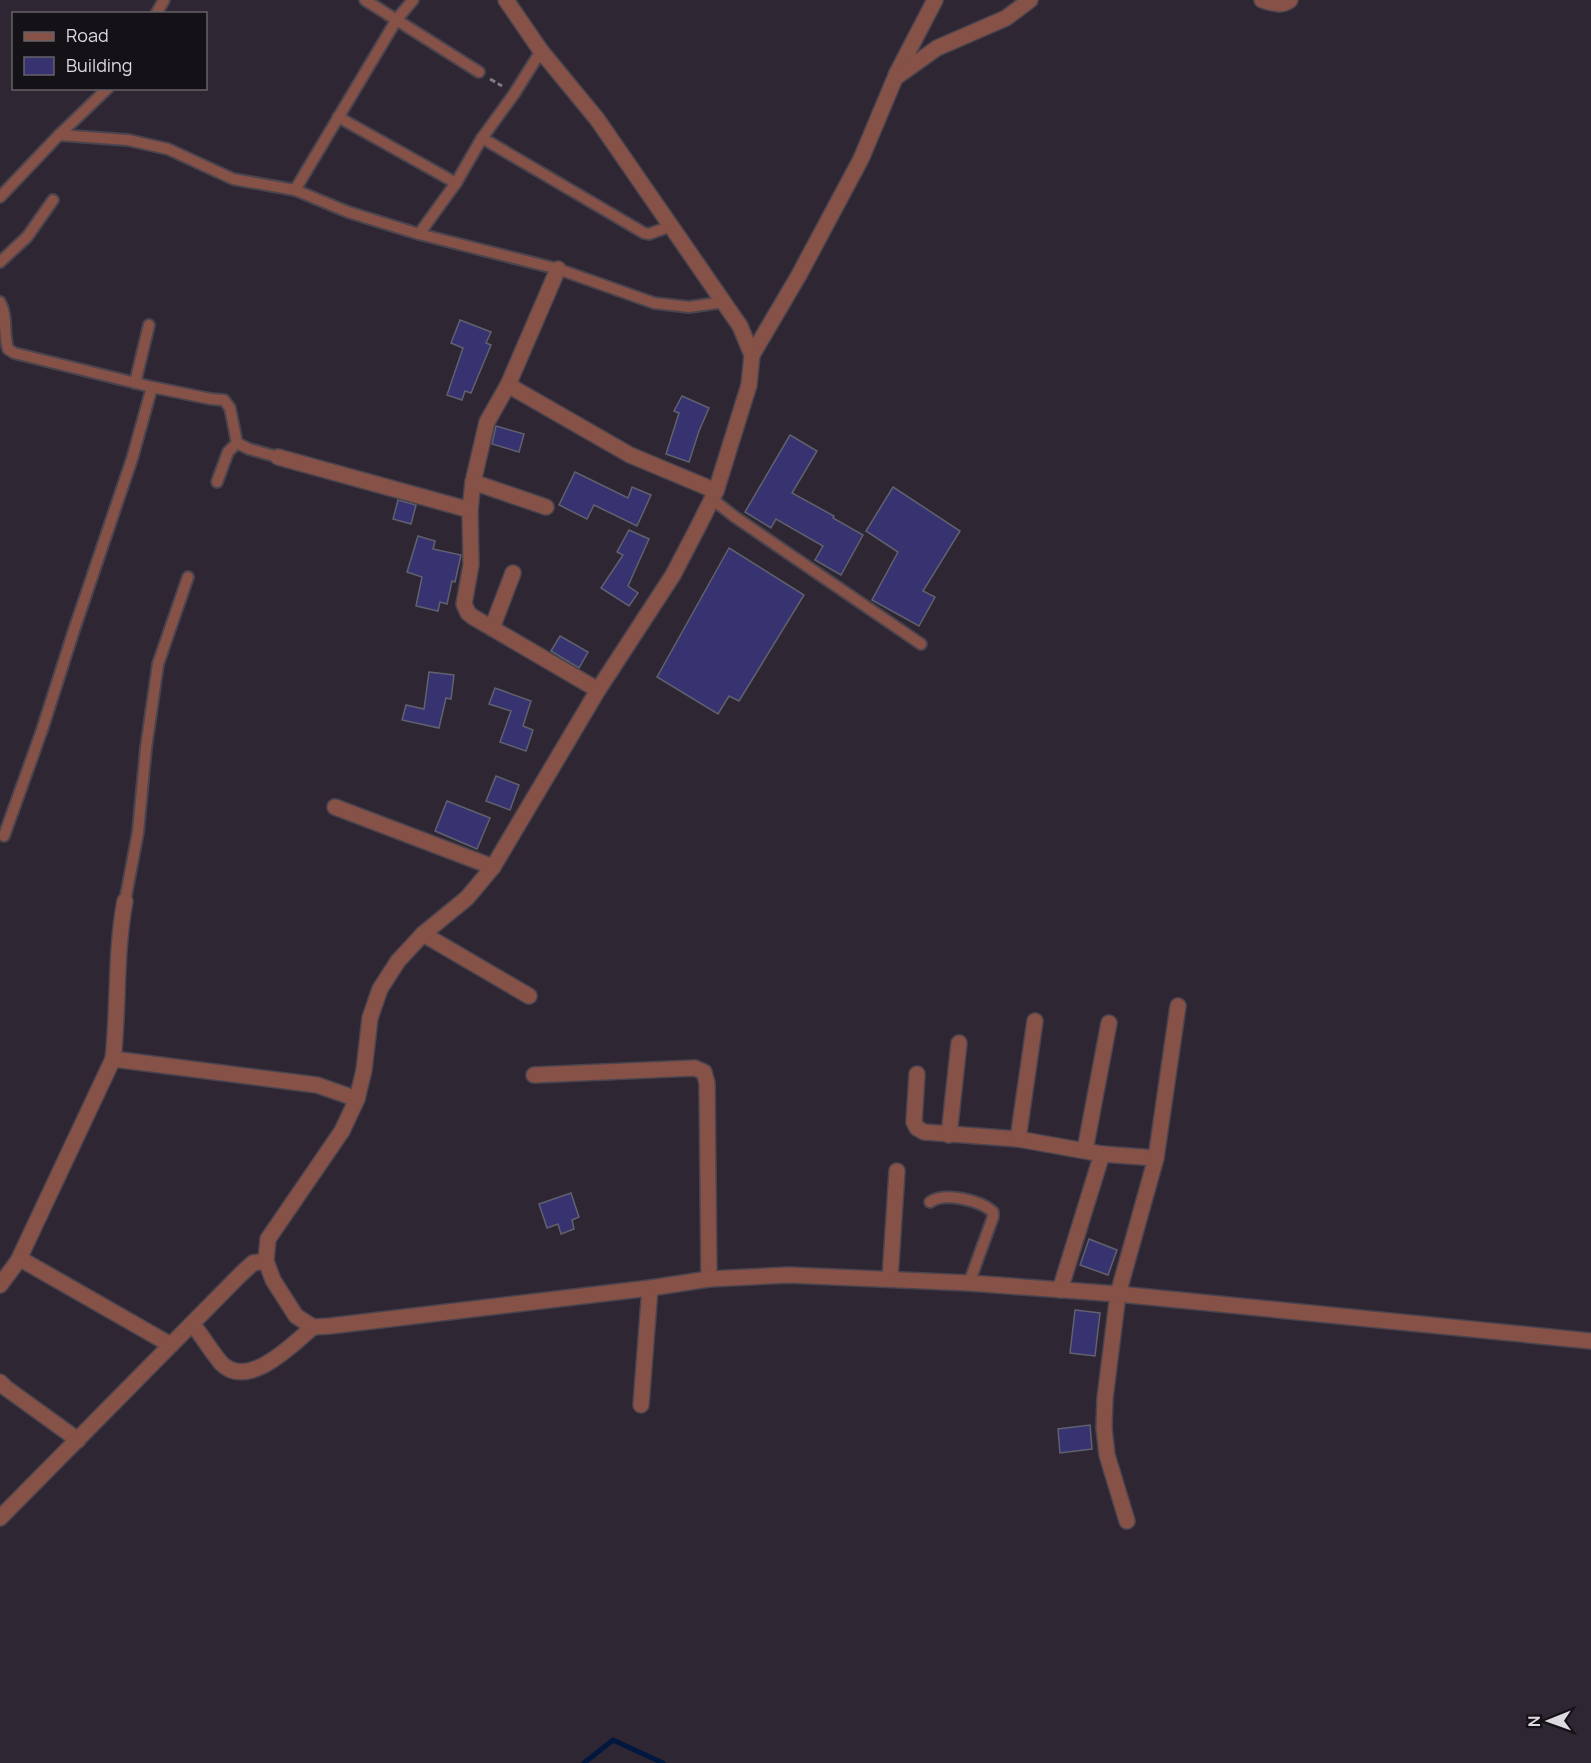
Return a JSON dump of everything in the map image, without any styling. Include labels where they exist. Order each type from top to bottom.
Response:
[{"type":"street","points":[[506,0],[541,51],[597,119],[740,326],[752,354]]},
{"type":"street","points":[[313,1327],[296,1316],[273,1280],[266,1261],[268,1239],[342,1131],[357,1099],[364,1070],[370,1018],[380,989],[398,961],[423,934],[467,898],[493,867],[598,690],[673,575],[714,495],[749,386],[752,354],[799,275],[861,159],[895,78],[934,0]]},
{"type":"street","points":[[895,78],[937,48],[1006,18],[1030,0]]},
{"type":"street","points":[[1263,0],[1273,4],[1282,4],[1290,0]]},
{"type":"street","points":[[558,269],[508,385],[487,422],[473,482],[470,510],[471,565],[464,604],[468,613],[598,690]]},
{"type":"street","points":[[508,385],[630,455],[714,495]]},
{"type":"street","points":[[278,457],[470,510]]},
{"type":"street","points":[[473,482],[546,507]]},
{"type":"street","points":[[492,628],[513,573]]},
{"type":"street","points":[[335,807],[493,867]]},
{"type":"street","points":[[0,1285],[18,1261],[113,1059],[118,1022],[120,926],[125,901]]},
{"type":"street","points":[[423,934],[529,996]]},
{"type":"street","points":[[1127,1521],[1107,1455],[1104,1428],[1105,1398],[1118,1294],[1156,1158],[1178,1006]]},
{"type":"street","points":[[1018,1139],[1035,1021]]},
{"type":"street","points":[[1085,1150],[1109,1023]]},
{"type":"street","points":[[949,1135],[959,1043]]},
{"type":"street","points":[[113,1059],[317,1085],[357,1099]]},
{"type":"street","points":[[534,1075],[695,1068],[704,1072],[707,1083],[709,1279]]},
{"type":"street","points":[[917,1074],[914,1122],[917,1128],[924,1132],[1018,1139],[1101,1154],[1156,1158]]},
{"type":"street","points":[[1060,1290],[1101,1154]]},
{"type":"street","points":[[890,1279],[897,1171]]},
{"type":"street","points":[[18,1261],[24,1261],[171,1344]]},
{"type":"street","points":[[1,1516],[253,1263],[266,1261]]},
{"type":"street","points":[[193,1325],[223,1364],[236,1371],[247,1372],[272,1362],[313,1327],[650,1288],[709,1279],[789,1275],[969,1283],[1118,1294],[1591,1341]]},
{"type":"street","points":[[641,1405],[650,1288]]},
{"type":"street","points":[[0,1382],[6,1389],[78,1440]]},
{"type":"lane","points":[[365,0],[479,72]]},
{"type":"lane","points":[[295,190],[397,19],[413,0]]},
{"type":"lane","points":[[419,234],[456,183],[482,138],[541,51]]},
{"type":"lane","points":[[0,197],[106,90]]},
{"type":"lane","points":[[338,117],[456,183]]},
{"type":"lane","points":[[59,135],[128,140],[168,149],[233,179],[295,190],[348,212],[419,234],[558,269],[654,303],[689,307],[724,302]]},
{"type":"lane","points":[[482,138],[644,233],[649,234],[671,226]]},
{"type":"lane","points":[[0,262],[27,237],[53,200]]},
{"type":"lane","points":[[0,302],[5,311],[8,349],[14,353],[152,387],[224,400],[230,408],[237,443]]},
{"type":"lane","points":[[135,383],[148,325]]},
{"type":"lane","points":[[4,836],[42,730],[132,459],[152,387]]},
{"type":"lane","points":[[237,443],[249,449],[278,457]]},
{"type":"lane","points":[[217,482],[228,452],[237,443]]},
{"type":"lane","points":[[714,495],[744,524],[921,644]]},
{"type":"lane","points":[[125,901],[138,832],[146,748],[158,664],[188,577]]},
{"type":"lane","points":[[930,1202],[937,1198],[970,1200],[986,1206],[993,1212],[969,1283]]},
{"type":"path","points":[[479,72],[514,94]]},
{"type":"building","points":[[460,320],[491,332],[486,343],[491,345],[471,393],[465,391],[462,400],[447,395],[463,348],[451,343]]},
{"type":"building","points":[[682,396],[709,408],[689,462],[666,454],[679,413],[674,411]]},
{"type":"building","points":[[496,426],[524,434],[519,452],[492,444]]},
{"type":"building","points":[[790,435],[817,451],[792,493],[863,535],[841,575],[815,560],[823,546],[776,519],[771,528],[745,512]]},
{"type":"building","points":[[575,472],[628,498],[632,487],[651,495],[637,526],[594,505],[587,519],[559,505]]},
{"type":"building","points":[[893,487],[960,531],[923,591],[935,597],[919,626],[872,600],[898,552],[866,531]]},
{"type":"building","points":[[398,500],[416,505],[411,524],[393,519]]},
{"type":"building","points":[[629,530],[649,539],[628,586],[638,593],[629,606],[601,588],[623,555],[617,552]]},
{"type":"building","points":[[418,536],[435,541],[433,549],[461,555],[447,604],[440,602],[438,611],[416,606],[422,577],[407,572]]},
{"type":"building","points":[[729,548],[804,595],[739,701],[729,696],[718,714],[657,677]]},
{"type":"building","points":[[560,636],[588,652],[579,668],[551,651]]},
{"type":"building","points":[[429,672],[454,675],[451,699],[446,698],[439,728],[402,720],[406,705],[424,709]]},
{"type":"building","points":[[495,688],[531,701],[523,726],[533,730],[526,751],[500,742],[511,711],[489,704]]},
{"type":"building","points":[[496,776],[519,785],[510,810],[486,801]]},
{"type":"building","points":[[447,801],[490,818],[477,849],[435,831]]},
{"type":"building","points":[[571,1193],[579,1217],[572,1220],[574,1229],[561,1234],[558,1224],[547,1228],[539,1204]]},
{"type":"building","points":[[1089,1239],[1117,1250],[1108,1275],[1080,1265]]},
{"type":"building","points":[[1075,1310],[1100,1313],[1095,1356],[1070,1353]]},
{"type":"building","points":[[1090,1425],[1092,1449],[1060,1453],[1058,1429]]},
{"type":"waterway","points":[[584,1763],[613,1740],[663,1763]]}]
